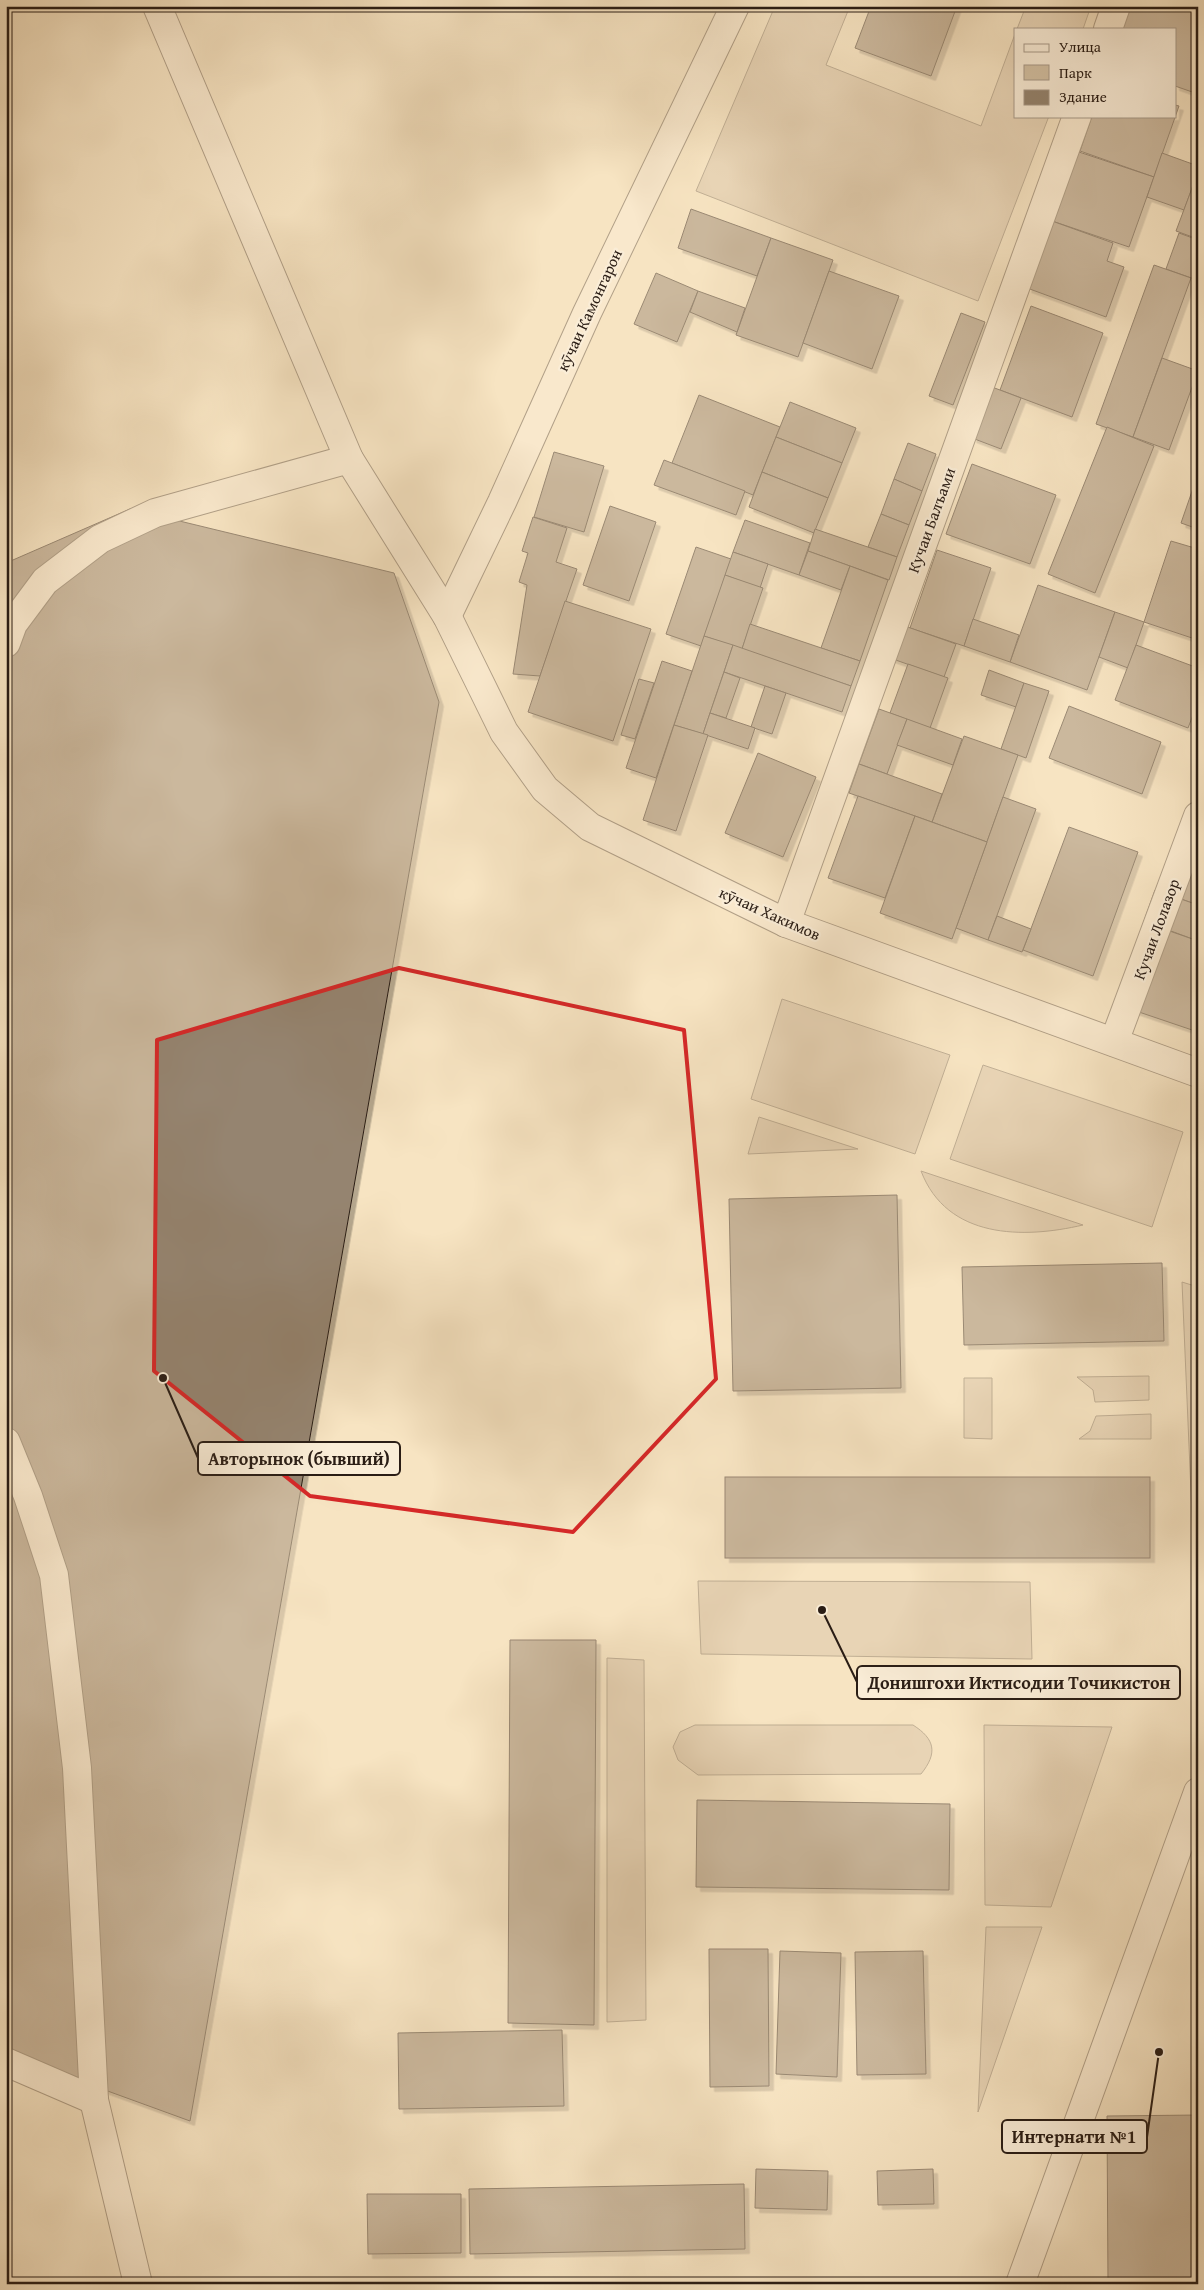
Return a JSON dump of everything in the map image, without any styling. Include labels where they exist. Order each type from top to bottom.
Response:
[{"type":"street","name":"кӯчаи Хакимов","points":[[157,6],[349,459],[447,616],[504,732],[545,789],[590,828],[786,923],[1198,1073]]},
{"type":"street","name":"кӯчаи Камонгарон","points":[[447,616],[502,502],[586,313],[736,6]]},
{"type":"street","points":[[1108,28],[1116,6]]},
{"type":"street","name":"Кучаи Балъами","points":[[786,923],[1076,118]]},
{"type":"street","points":[[6,643],[14,624],[45,581],[100,539],[155,513],[349,459]]},
{"type":"street","name":"Кучаи Лолазор","points":[[1114,1042],[1198,816]]},
{"type":"street","points":[[6,1442],[28,1496],[54,1575],[77,1768],[94,2100],[138,2284]]},
{"type":"street","points":[[1020,2284],[1198,1792]]},
{"type":"street","points":[[6,2062],[94,2100]]},
{"type":"highlighted area","points":[[399,968],[684,1030],[716,1379],[573,1532],[310,1496],[154,1371],[157,1040]]},
{"type":"green space","points":[[775,6],[850,6],[826,65],[981,126],[1014,37],[1014,118],[1048,118],[978,301],[696,191]]},
{"type":"green space","points":[[1026,6],[1091,6],[1083,28],[1017,28]]},
{"type":"green space","points":[[782,999],[950,1055],[915,1154],[751,1099]]},
{"type":"green space","points":[[983,1065],[1183,1132],[1152,1227],[950,1159]]},
{"type":"green space","points":[[759,1117],[858,1149],[748,1154]]},
{"type":"green space","points":[[921,1171],[1083,1225],[1036,1232],[1012,1232],[989,1229],[968,1222],[949,1210],[933,1193]]},
{"type":"green space","points":[[1182,1282],[1198,1287],[1198,1656]]},
{"type":"green space","points":[[1149,1376],[1149,1400],[1095,1402],[1093,1390],[1077,1377]]},
{"type":"green space","points":[[964,1378],[992,1378],[992,1439],[964,1438]]},
{"type":"green space","points":[[1151,1414],[1151,1439],[1079,1439],[1090,1431],[1096,1416]]},
{"type":"green space","points":[[698,1581],[1030,1582],[1032,1659],[701,1654]]},
{"type":"green space","points":[[607,1658],[644,1660],[646,2020],[607,2022]]},
{"type":"green space","points":[[695,1725],[913,1725],[930,1741],[932,1753],[921,1774],[698,1775],[678,1760],[673,1747],[680,1732]]},
{"type":"green space","points":[[984,1725],[1112,1727],[1051,1907],[985,1905]]},
{"type":"green space","points":[[986,1927],[1042,1927],[978,2112]]},
{"type":"building","points":[[871,6],[957,6],[931,76],[855,48]]},
{"type":"building","points":[[1130,6],[1198,6],[1198,94],[1176,86],[1176,28],[1122,28]]},
{"type":"building","points":[[1091,118],[1175,118],[1154,177],[1080,151]]},
{"type":"building","points":[[1076,151],[1154,177],[1129,247],[1052,221]]},
{"type":"building","points":[[1162,153],[1198,166],[1198,172],[1184,210],[1147,197]]},
{"type":"building","points":[[1198,172],[1198,239],[1176,231]]},
{"type":"building","points":[[691,209],[771,238],[757,276],[678,248]]},
{"type":"building","points":[[1052,221],[1113,243],[1107,261],[1124,267],[1106,317],[1027,288]]},
{"type":"building","points":[[1179,233],[1198,240],[1197,280],[1166,269]]},
{"type":"building","points":[[771,238],[833,260],[798,357],[736,335]]},
{"type":"building","points":[[1154,265],[1191,278],[1133,437],[1096,424]]},
{"type":"building","points":[[829,271],[899,296],[872,369],[803,343]]},
{"type":"building","points":[[656,273],[698,291],[677,342],[634,324]]},
{"type":"building","points":[[698,291],[745,308],[737,332],[690,312]]},
{"type":"building","points":[[1031,306],[1103,333],[1072,417],[1000,390]]},
{"type":"building","points":[[961,313],[985,322],[953,405],[929,396]]},
{"type":"building","points":[[1162,358],[1198,371],[1169,450],[1133,437]]},
{"type":"building","points":[[992,387],[1021,398],[1001,449],[972,438]]},
{"type":"building","points":[[699,395],[780,427],[753,495],[672,463]]},
{"type":"building","points":[[790,402],[856,428],[842,463],[776,437]]},
{"type":"building","points":[[1107,427],[1154,446],[1095,593],[1048,574]]},
{"type":"building","points":[[776,437],[842,463],[828,498],[762,472]]},
{"type":"building","points":[[908,443],[936,454],[922,491],[894,479]]},
{"type":"building","points":[[554,452],[604,466],[584,532],[534,517]]},
{"type":"building","points":[[664,460],[745,491],[736,515],[654,485]]},
{"type":"building","points":[[972,464],[1056,495],[1030,564],[946,534]]},
{"type":"building","points":[[762,472],[828,498],[814,533],[749,507]]},
{"type":"building","points":[[1198,474],[1198,529],[1181,523]]},
{"type":"building","points":[[894,479],[922,491],[909,525],[881,514]]},
{"type":"building","points":[[610,506],[656,522],[629,601],[583,585]]},
{"type":"building","points":[[130,509],[394,573],[439,702],[190,2121],[6,2054],[6,563]]},
{"type":"building","points":[[881,514],[909,525],[897,557],[868,547]]},
{"type":"building","points":[[533,517],[567,528],[556,562],[577,569],[540,676],[513,674],[527,585],[519,582],[528,553],[522,551]]},
{"type":"building","points":[[745,520],[810,543],[799,575],[733,552]]},
{"type":"building","points":[[815,529],[897,557],[889,580],[808,551]]},
{"type":"building","points":[[1171,541],[1198,549],[1198,640],[1144,622]]},
{"type":"building","points":[[696,547],[731,559],[701,646],[666,634]]},
{"type":"building","points":[[937,550],[991,568],[964,646],[910,628]]},
{"type":"building","points":[[808,551],[850,566],[841,590],[799,575]]},
{"type":"building","points":[[733,552],[768,564],[760,588],[725,575]]},
{"type":"building","points":[[850,566],[888,580],[860,661],[821,648]]},
{"type":"building","points":[[725,575],[763,588],[742,649],[704,636]]},
{"type":"building","points":[[1038,585],[1115,612],[1087,690],[1010,662]]},
{"type":"building","points":[[565,601],[651,629],[613,741],[528,712]]},
{"type":"building","points":[[1115,612],[1144,622],[1128,668],[1099,657]]},
{"type":"building","points":[[973,619],[1019,635],[1010,662],[964,646]]},
{"type":"building","points":[[750,624],[860,661],[851,686],[742,649]]},
{"type":"building","points":[[902,625],[956,644],[944,677],[890,658]]},
{"type":"building","points":[[704,636],[733,645],[703,734],[674,725]]},
{"type":"building","points":[[733,645],[851,686],[842,712],[724,672]]},
{"type":"building","points":[[1136,645],[1198,668],[1198,702],[1188,728],[1115,700]]},
{"type":"building","points":[[662,661],[692,671],[656,778],[626,768]]},
{"type":"building","points":[[908,664],[948,678],[930,728],[890,713]]},
{"type":"building","points":[[989,670],[1024,683],[1016,707],[981,695]]},
{"type":"building","points":[[724,672],[740,678],[726,718],[710,713]]},
{"type":"building","points":[[639,679],[654,683],[635,739],[621,735]]},
{"type":"building","points":[[1024,683],[1049,691],[1026,758],[1001,749]]},
{"type":"building","points":[[765,686],[786,693],[772,734],[751,727]]},
{"type":"building","points":[[1069,706],[1161,742],[1142,794],[1049,758]]},
{"type":"building","points":[[879,709],[907,719],[887,774],[859,764]]},
{"type":"building","points":[[710,713],[755,728],[748,749],[703,734]]},
{"type":"building","points":[[907,719],[962,739],[953,765],[897,745]]},
{"type":"building","points":[[674,725],[708,735],[676,831],[643,820]]},
{"type":"building","points":[[964,736],[1018,755],[987,842],[932,822]]},
{"type":"building","points":[[758,753],[816,777],[783,857],[725,833]]},
{"type":"building","points":[[859,764],[942,794],[932,822],[849,793]]},
{"type":"building","points":[[858,796],[915,816],[885,898],[828,878]]},
{"type":"building","points":[[1003,797],[1036,809],[988,940],[956,928]]},
{"type":"building","points":[[1198,810],[1198,905],[1167,894]]},
{"type":"building","points":[[915,816],[987,842],[952,939],[880,913]]},
{"type":"building","points":[[1069,827],[1138,852],[1093,976],[1023,950]]},
{"type":"building","points":[[1155,890],[1198,905],[1198,941],[1144,921]]},
{"type":"building","points":[[997,916],[1031,929],[1022,952],[988,940]]},
{"type":"building","points":[[1161,928],[1198,941],[1198,1032],[1133,1010]]},
{"type":"building","points":[[897,1195],[901,1388],[733,1391],[729,1199]]},
{"type":"building","points":[[1162,1263],[1164,1341],[964,1345],[962,1267]]},
{"type":"building","points":[[725,1477],[1150,1477],[1150,1558],[725,1558]]},
{"type":"building","points":[[510,1640],[596,1640],[594,2025],[508,2023]]},
{"type":"building","points":[[697,1800],[950,1804],[949,1890],[696,1887]]},
{"type":"building","points":[[709,1949],[768,1949],[769,2086],[710,2087]]},
{"type":"building","points":[[780,1951],[841,1953],[837,2077],[776,2074]]},
{"type":"building","points":[[923,1951],[926,2074],[857,2075],[855,1952]]},
{"type":"building","points":[[562,2030],[564,2106],[399,2109],[398,2033]]},
{"type":"building","points":[[1198,2115],[1198,2284],[1108,2284],[1107,2116]]},
{"type":"building","points":[[756,2169],[828,2171],[827,2210],[755,2208]]},
{"type":"building","points":[[933,2169],[934,2204],[878,2205],[877,2171]]},
{"type":"building","points":[[744,2184],[745,2249],[470,2254],[469,2189]]},
{"type":"building","points":[[367,2194],[461,2194],[461,2253],[368,2254]]},
{"type":"place","name":"Авторынок (бывший)","points":[[163,1378]]},
{"type":"place","name":"Донишгохи Иктисодии Точикистон","points":[[822,1610]]},
{"type":"place","name":"Интернати №1","points":[[1159,2052]]}]
